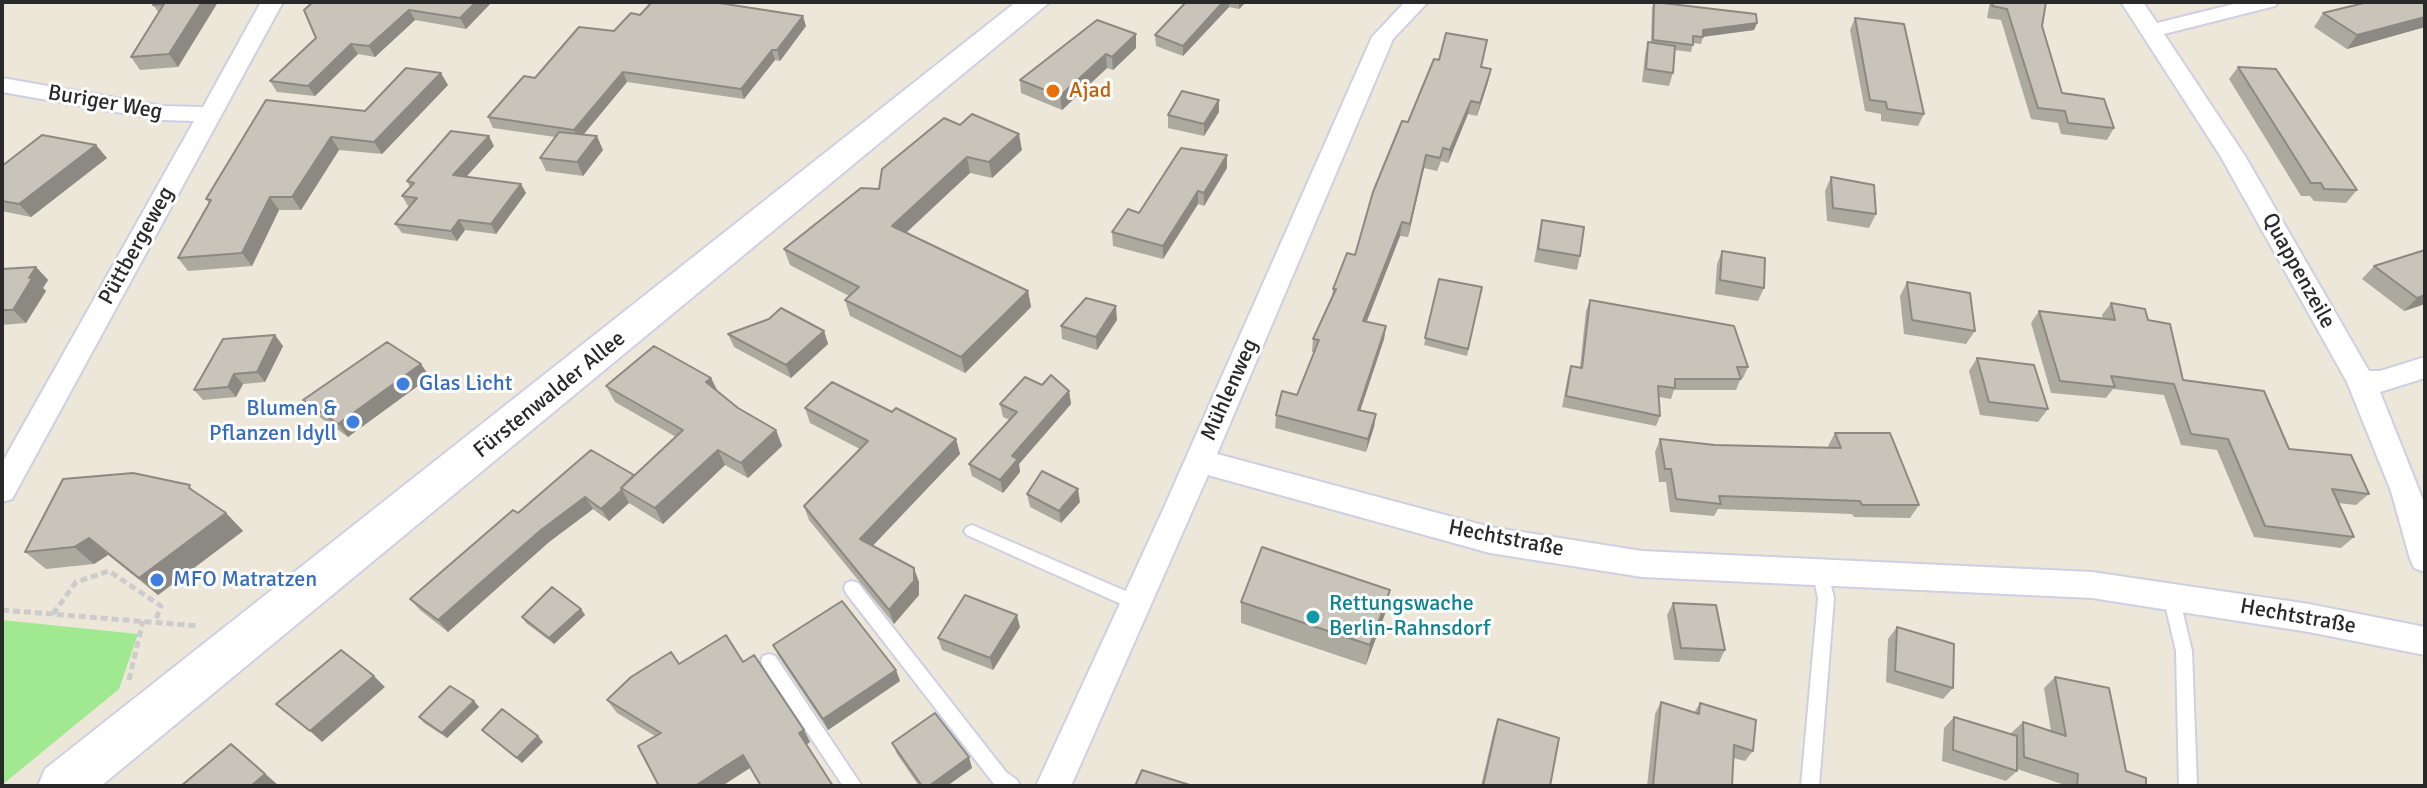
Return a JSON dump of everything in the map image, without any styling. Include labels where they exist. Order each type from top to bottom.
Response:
[{"type":"main road","name":"Fürstenwalder Allee","points":[[63,786],[1035,2]]},
{"type":"street","name":"Püttbergeweg","points":[[2,490],[272,2]]},
{"type":"street","name":"Mühlenweg","points":[[1053,786],[1199,461],[1383,37],[1417,2]]},
{"type":"street","name":"Quappenzeile","points":[[2132,2],[2233,156],[2361,381],[2406,491],[2425,559]]},
{"type":"street","points":[[2152,31],[2268,2]]},
{"type":"street","name":"Buriger Weg","points":[[2,85],[162,113],[209,114]]},
{"type":"street","points":[[2361,381],[2381,382],[2425,367]]},
{"type":"street","name":"Hechtstraße","points":[[1199,461],[1490,540],[1642,564],[2092,585],[2309,618],[2425,641]]},
{"type":"lane","points":[[972,531],[1136,603]]},
{"type":"lane","points":[[1810,786],[1826,598],[1821,574]]},
{"type":"lane","points":[[852,588],[1000,778],[1011,786]]},
{"type":"lane","points":[[2171,596],[2184,651],[2188,786]]},
{"type":"lane","points":[[769,661],[853,786]]},
{"type":"path","points":[[53,614],[76,582],[109,571],[161,606],[155,622]]},
{"type":"path","points":[[2,610],[203,627],[240,645]]},
{"type":"path","points":[[127,687],[143,621]]},
{"type":"green space","points":[[2,620],[138,634],[119,689],[2,785]]},
{"type":"building","points":[[157,2],[202,2],[169,54],[131,57],[164,4],[153,5]]},
{"type":"building","points":[[313,2],[476,2],[460,18],[409,10],[369,46],[351,44],[308,86],[270,81],[316,38],[304,10]]},
{"type":"building","points":[[652,2],[713,2],[803,16],[741,89],[623,72],[574,130],[488,117],[524,76],[535,78],[579,27],[614,31],[631,13],[640,15]]},
{"type":"building","points":[[1186,2],[1223,2],[1183,46],[1155,35]]},
{"type":"building","points":[[1654,2],[1756,14],[1757,23],[1703,30],[1703,37],[1693,36],[1693,45],[1653,40]]},
{"type":"building","points":[[1993,2],[2046,2],[2042,26],[2062,93],[2104,99],[2114,128],[2068,123],[2065,111],[2038,108],[2007,9],[1992,6]]},
{"type":"building","points":[[2368,2],[2422,2],[2425,4],[2425,17],[2357,35],[2323,13]]},
{"type":"building","points":[[1855,18],[1904,24],[1924,114],[1887,109],[1886,102],[1870,100]]},
{"type":"building","points":[[1097,20],[1136,34],[1112,57],[1106,54],[1060,96],[1020,80]]},
{"type":"building","points":[[1446,33],[1487,40],[1481,67],[1491,69],[1480,103],[1471,101],[1450,150],[1443,148],[1440,158],[1426,155],[1410,224],[1402,222],[1363,321],[1386,326],[1358,410],[1376,414],[1368,439],[1276,415],[1282,391],[1297,395],[1319,340],[1313,339],[1336,289],[1333,289],[1347,253],[1355,255],[1373,192],[1402,121],[1408,122],[1434,59],[1439,60]]},
{"type":"building","points":[[1648,42],[1675,46],[1673,73],[1646,69]]},
{"type":"building","points":[[2238,67],[2276,69],[2357,190],[2324,189],[2321,183],[2311,183]]},
{"type":"building","points":[[406,68],[441,73],[374,142],[331,137],[292,197],[270,197],[242,253],[178,258],[211,200],[206,199],[266,100],[365,111]]},
{"type":"building","points":[[1182,91],[1219,100],[1204,124],[1168,115]]},
{"type":"building","points":[[972,114],[1019,134],[989,162],[967,157],[892,226],[1028,291],[961,357],[845,300],[859,287],[784,249],[861,188],[879,189],[882,169],[944,118],[960,125]]},
{"type":"building","points":[[451,131],[489,136],[453,175],[521,184],[491,224],[459,220],[451,231],[395,224],[417,198],[402,196],[414,183],[407,181]]},
{"type":"building","points":[[559,132],[597,136],[577,162],[540,158]]},
{"type":"building","points":[[42,135],[96,145],[19,204],[2,201],[2,166]]},
{"type":"building","points":[[1181,148],[1227,155],[1204,193],[1198,191],[1163,246],[1112,232],[1128,209],[1139,213]]},
{"type":"building","points":[[1831,177],[1874,185],[1876,214],[1833,208]]},
{"type":"building","points":[[1542,220],[1584,227],[1580,256],[1538,249]]},
{"type":"building","points":[[2425,250],[2425,295],[2417,298],[2374,266]]},
{"type":"building","points":[[1722,251],[1765,258],[1764,288],[1720,280]]},
{"type":"building","points":[[36,267],[13,310],[2,310],[2,269]]},
{"type":"building","points":[[1439,279],[1482,287],[1468,349],[1425,338]]},
{"type":"building","points":[[1907,282],[1970,293],[1975,331],[1912,320]]},
{"type":"building","points":[[1086,298],[1116,306],[1096,337],[1061,326]]},
{"type":"building","points":[[1590,300],[1734,326],[1748,367],[1737,367],[1741,379],[1675,379],[1675,388],[1658,386],[1660,416],[1566,396],[1571,366],[1582,368]]},
{"type":"building","points":[[2111,303],[2145,309],[2148,320],[2170,324],[2183,380],[2264,391],[2289,449],[2351,455],[2369,494],[2332,489],[2354,537],[2265,526],[2228,439],[2191,434],[2174,384],[2111,376],[2115,387],[2060,381],[2039,311],[2115,320]]},
{"type":"building","points":[[781,308],[824,331],[786,365],[728,334],[769,319]]},
{"type":"building","points":[[275,335],[257,372],[234,374],[228,387],[194,390],[223,339]]},
{"type":"building","points":[[387,342],[421,364],[338,424],[303,400]]},
{"type":"building","points":[[654,346],[711,378],[706,382],[738,408],[776,430],[741,463],[718,450],[655,508],[621,488],[683,430],[606,386]]},
{"type":"building","points":[[1977,358],[2034,365],[2048,409],[1989,402]]},
{"type":"building","points":[[1051,375],[1069,391],[1012,456],[1018,459],[1000,480],[969,464],[1017,412],[1000,404],[1025,377],[1042,385]]},
{"type":"building","points":[[832,382],[892,412],[896,408],[956,439],[860,539],[914,568],[914,581],[889,610],[804,506],[868,441],[805,408]]},
{"type":"building","points":[[1835,433],[1890,433],[1919,505],[1862,505],[1860,501],[1719,496],[1721,504],[1676,499],[1671,469],[1665,469],[1660,439],[1715,445],[1841,448]]},
{"type":"building","points":[[591,450],[634,475],[601,509],[585,497],[541,530],[438,620],[410,599],[513,510],[518,513]]},
{"type":"building","points":[[1042,471],[1078,489],[1059,511],[1027,494]]},
{"type":"building","points":[[133,473],[190,485],[189,488],[226,513],[139,578],[89,538],[74,547],[25,552],[63,479]]},
{"type":"building","name":"Rettungswache Berlin-Rahnsdorf","points":[[1262,547],[1390,590],[1370,645],[1241,602]]},
{"type":"building","points":[[552,587],[581,609],[549,638],[522,617]]},
{"type":"building","points":[[965,595],[1017,615],[990,658],[938,638]]},
{"type":"building","points":[[842,601],[896,670],[823,719],[773,645]]},
{"type":"building","points":[[1673,603],[1716,605],[1725,650],[1681,648]]},
{"type":"building","points":[[1897,627],[1954,644],[1953,688],[1895,671]]},
{"type":"building","points":[[726,635],[743,662],[754,655],[804,730],[799,733],[833,786],[761,786],[743,755],[695,786],[659,786],[638,746],[661,733],[607,700],[631,677],[671,652],[679,664]]},
{"type":"building","points":[[341,650],[374,676],[310,731],[276,704]]},
{"type":"building","points":[[2055,677],[2109,688],[2126,771],[2146,778],[2146,786],[2077,786],[2078,774],[2024,757],[2023,722],[2066,736]]},
{"type":"building","points":[[450,686],[474,701],[442,733],[419,717]]},
{"type":"building","points":[[1661,702],[1699,714],[1700,703],[1756,720],[1753,751],[1734,745],[1732,786],[1653,786]]},
{"type":"building","points":[[502,709],[538,736],[517,758],[482,730]]},
{"type":"building","points":[[935,713],[969,757],[929,786],[922,786],[892,743]]},
{"type":"building","points":[[1954,717],[2017,736],[2017,771],[1953,750]]},
{"type":"building","points":[[1498,719],[1559,738],[1550,786],[1483,786]]},
{"type":"building","points":[[231,744],[265,774],[251,786],[181,786]]},
{"type":"building","points":[[1142,770],[1193,786],[1135,786]]},
{"type":"place","name":"Ajad","points":[[1053,91]]},
{"type":"place","name":"Glas Licht","points":[[403,384]]},
{"type":"place","name":"Blumen & Pflanzen Idyll","points":[[353,422]]},
{"type":"place","name":"MFO Matratzen","points":[[157,580]]},
{"type":"place","name":"Rettungswache Berlin-Rahnsdorf","points":[[1313,617]]}]
